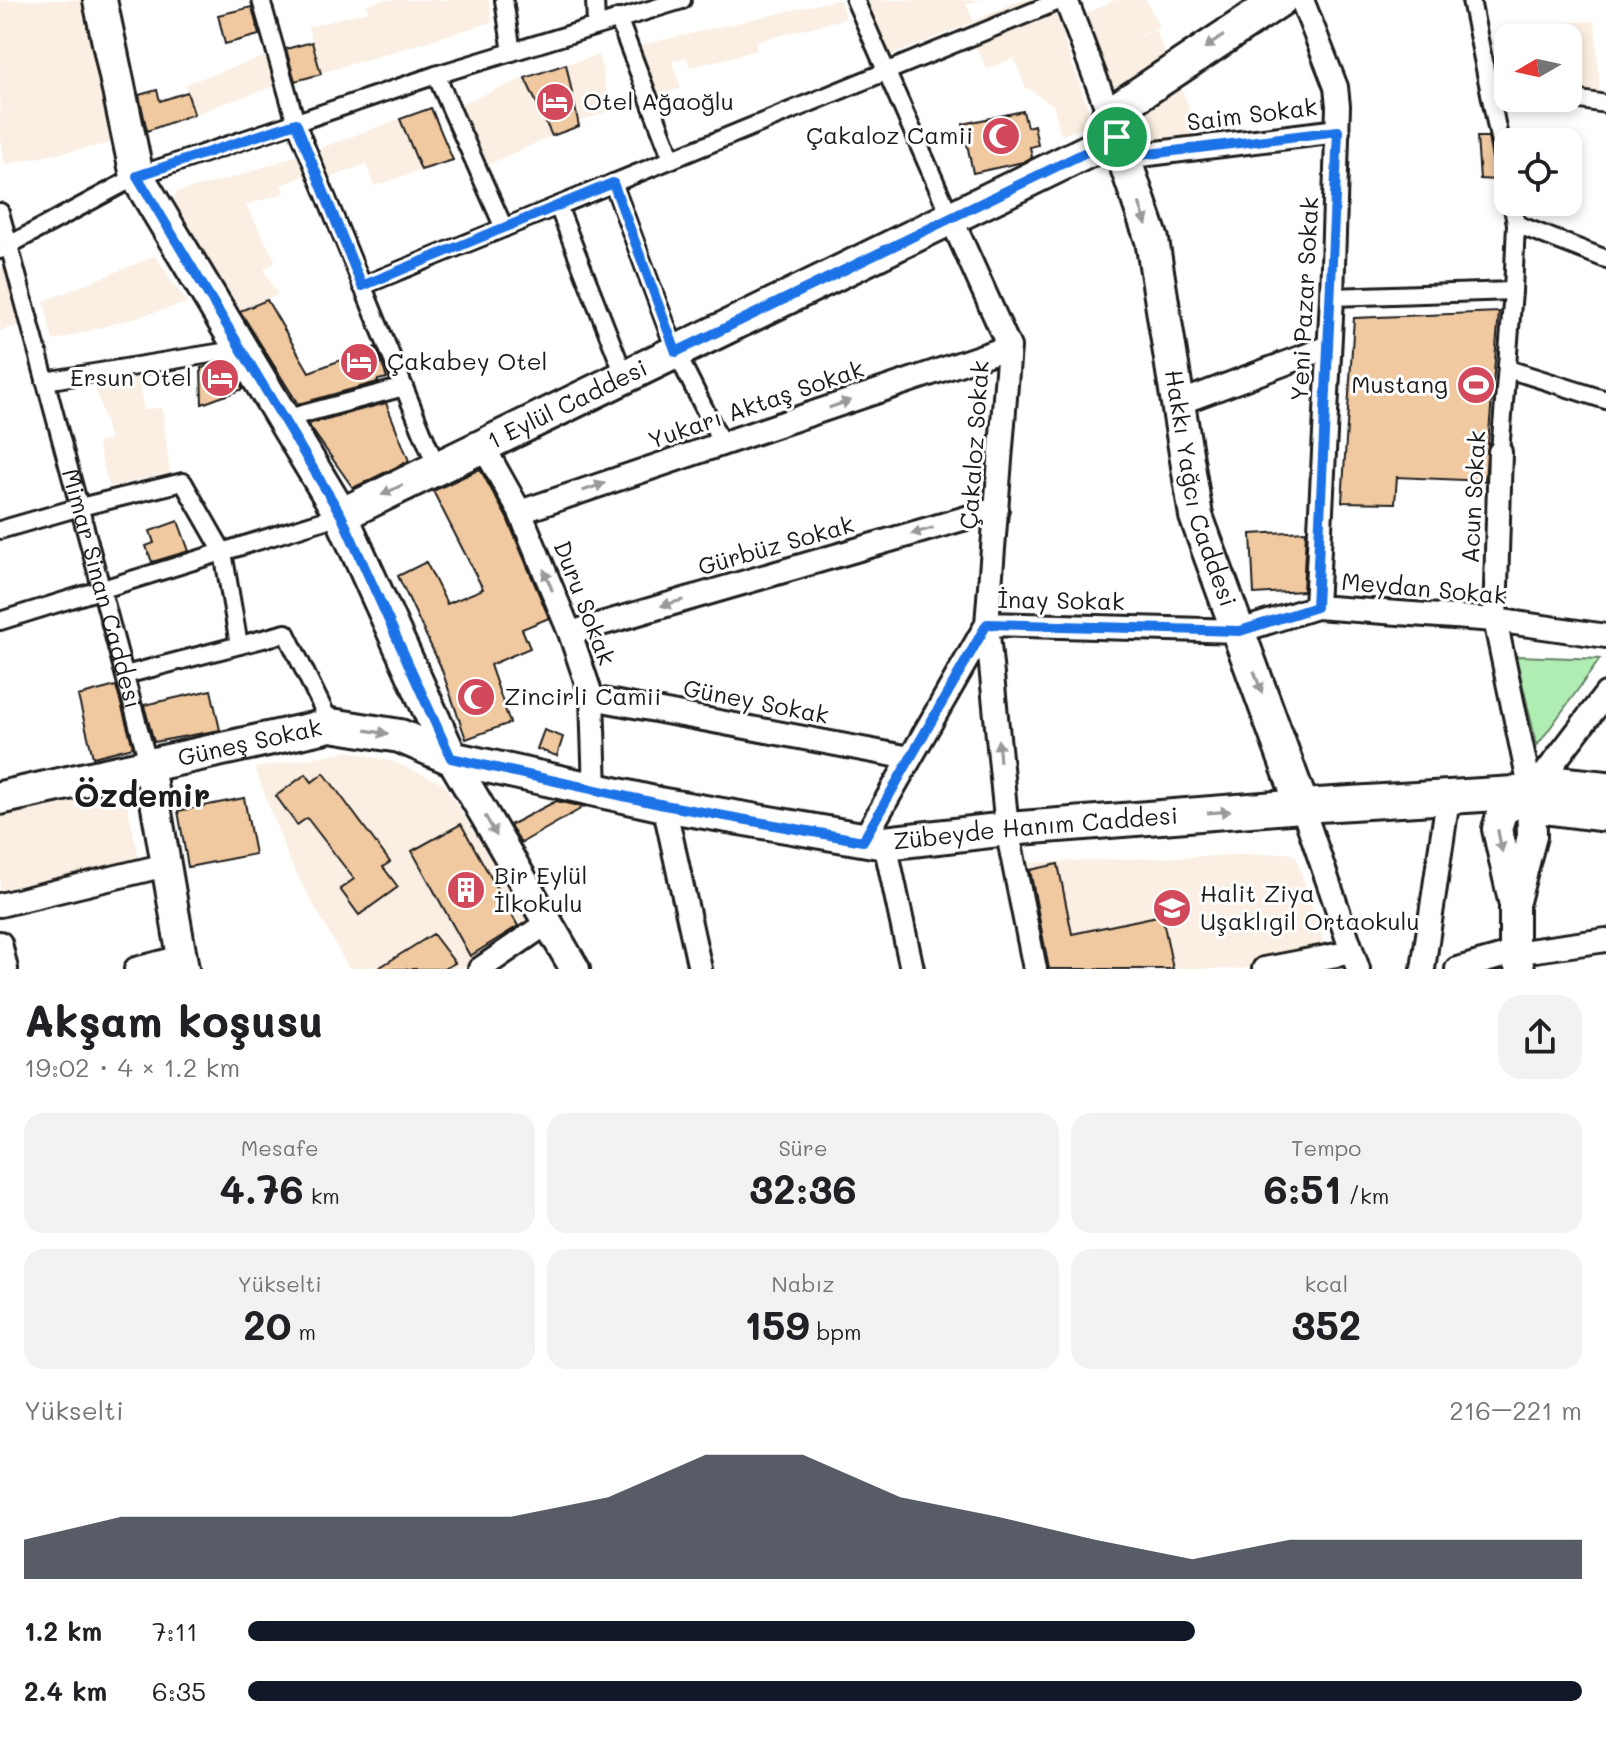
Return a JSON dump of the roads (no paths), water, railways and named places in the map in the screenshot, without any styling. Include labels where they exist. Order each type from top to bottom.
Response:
[{"type":"main road","points":[[100,0],[137,176],[341,515],[451,758]]},
{"type":"main road","name":"1 Eylül Caddesi","points":[[341,515],[1117,136],[1280,0]]},
{"type":"main road","name":"Hakkı Yağcı Caddesi","points":[[1117,136],[1152,240],[1196,516],[1302,806]]},
{"type":"main road","name":"Güneş Sokak","points":[[0,798],[331,725],[400,736],[451,758]]},
{"type":"main road","name":"Zübeyde Hanım Caddesi","points":[[451,758],[664,805],[874,842],[1302,806],[1531,792],[1556,783],[1606,788]]},
{"type":"main road","points":[[1531,792],[1551,808],[1606,815]]},
{"type":"street","points":[[261,0],[296,123],[437,468]]},
{"type":"street","points":[[504,0],[512,52]]},
{"type":"street","points":[[595,0],[596,25]]},
{"type":"street","name":"Çakaloz Sokak","points":[[855,0],[1009,347],[987,624],[1007,829],[1035,969]]},
{"type":"street","points":[[362,286],[1064,0]]},
{"type":"street","name":"Hakkı Yağcı Caddesi","points":[[1064,0],[1117,136]]},
{"type":"street","name":"Yeni Pazar Sokak","points":[[1302,0],[1336,87],[1338,131],[1316,607]]},
{"type":"street","points":[[1471,0],[1498,128]]},
{"type":"street","points":[[5,248],[137,176],[436,75],[674,1]]},
{"type":"street","points":[[618,18],[672,159]]},
{"type":"street","points":[[436,75],[504,228]]},
{"type":"street","points":[[1490,86],[1494,87]]},
{"type":"street","points":[[1582,100],[1606,104]]},
{"type":"street","name":"Saim Sokak","points":[[1117,136],[1338,131]]},
{"type":"street","points":[[613,183],[676,352],[722,444]]},
{"type":"street","points":[[558,206],[625,377]]},
{"type":"street","name":"Mimar Sinan Caddesi","points":[[0,212],[5,248],[45,381],[149,766],[183,963]]},
{"type":"street","name":"Acun Sokak","points":[[1515,216],[1513,291],[1500,452],[1495,620],[1531,792]]},
{"type":"street","points":[[1516,224],[1606,259]]},
{"type":"street","points":[[1332,297],[1513,291]]},
{"type":"street","name":"Yukarı Aktaş Sokak","points":[[520,512],[1009,347]]},
{"type":"street","points":[[1179,403],[1329,347]]},
{"type":"street","points":[[45,381],[241,349]]},
{"type":"street","points":[[1508,369],[1606,400]]},
{"type":"street","points":[[284,419],[404,387]]},
{"type":"street","name":"Duru Sokak","points":[[483,446],[520,512],[570,633],[592,698],[595,790]]},
{"type":"street","points":[[0,530],[183,482],[223,552],[239,645]]},
{"type":"street","name":"Gürbüz Sokak","points":[[570,633],[997,509]]},
{"type":"street","name":"1 Eylül Caddesi","points":[[0,621],[341,515]]},
{"type":"street","name":"Meydan Sokak","points":[[1240,631],[1316,607],[1495,620],[1606,636]]},
{"type":"street","name":"İnay Sokak","points":[[874,842],[910,758],[987,624],[1240,631]]},
{"type":"street","points":[[125,675],[286,633],[331,725]]},
{"type":"street","points":[[1517,961],[1514,905],[1532,836],[1531,792],[1606,694]]},
{"type":"street","name":"Güney Sokak","points":[[592,698],[910,758]]},
{"type":"street","points":[[451,758],[575,969]]},
{"type":"street","points":[[1423,969],[1448,798]]},
{"type":"street","points":[[664,805],[700,969]]},
{"type":"street","name":"Hakkı Yağcı Caddesi","points":[[1302,806],[1355,960]]},
{"type":"street","points":[[874,842],[912,969]]},
{"type":"street","points":[[0,905],[166,865]]},
{"type":"street","points":[[480,969],[547,923]]},
{"type":"street","points":[[1457,969],[1517,961],[1606,940]]},
{"type":"street","points":[[0,943],[6,969]]},
{"type":"street","points":[[1264,969],[1355,960]]},
{"type":"street","points":[[136,969],[183,963]]},
{"type":"place","name":"Otel Ağaoğlu","points":[[555,102]]},
{"type":"place","name":"Çakaloz Camii","points":[[1001,136]]},
{"type":"place","name":"Çakabey Otel","points":[[359,362]]},
{"type":"place","name":"Ersun Otel","points":[[220,378]]},
{"type":"place","name":"Mustang","points":[[1476,385]]},
{"type":"place","name":"Zincirli Camii","points":[[476,697]]},
{"type":"place","name":"Bir Eylül İlkokulu","points":[[466,890]]},
{"type":"place","name":"Halit Ziya Uşaklıgil Ortaokulu","points":[[1172,908]]},
{"type":"district","name":"Özdemir","points":[[142,796]]}]
